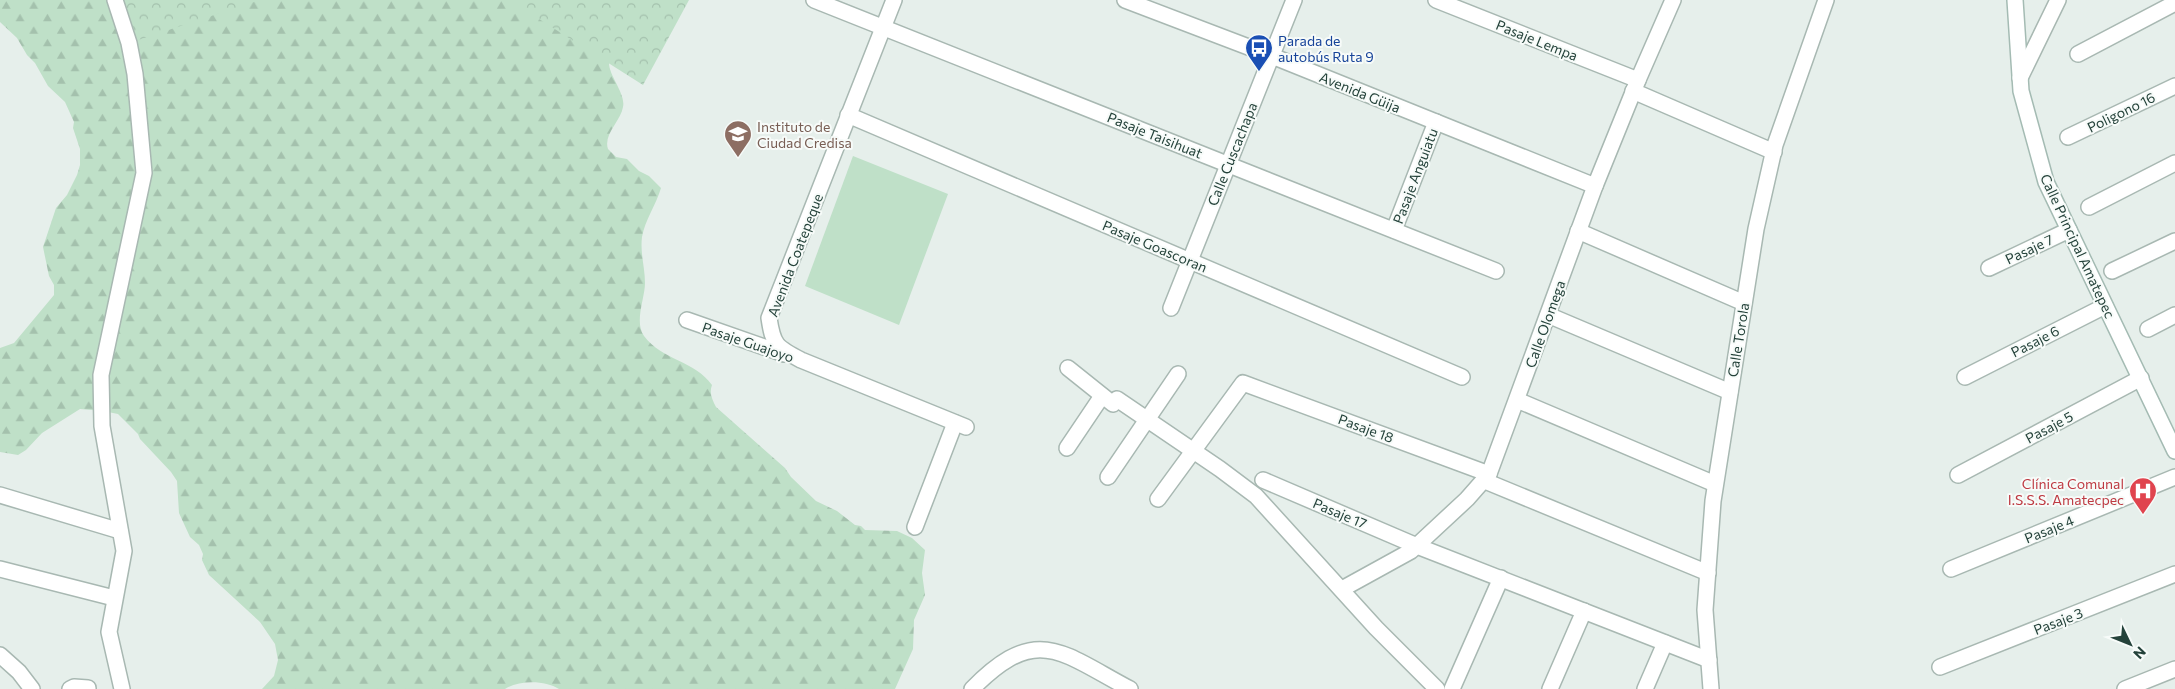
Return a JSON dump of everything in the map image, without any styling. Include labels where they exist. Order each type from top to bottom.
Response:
[{"type":"street","points":[[115,0],[129,43],[135,74],[144,174],[102,375],[102,426],[124,551],[109,632],[122,689]]},
{"type":"street","name":"Pasaje Taisihuat","points":[[814,0],[1496,270]]},
{"type":"street","name":"Avenida Coatepeque","points":[[894,0],[769,318],[772,339],[784,352],[961,425],[915,527]]},
{"type":"street","name":"Avenida Güija","points":[[1126,0],[1272,56],[1595,186]]},
{"type":"street","name":"Calle Cuscachapa","points":[[1171,308],[1294,0]]},
{"type":"street","name":"Pasaje Lempa","points":[[1436,0],[1635,85],[1774,152]]},
{"type":"street","name":"Calle Olomega","points":[[1342,589],[1395,561],[1417,546],[1487,477],[1595,186],[1635,85],[1673,0]]},
{"type":"street","name":"Calle Torola","points":[[1711,689],[1705,610],[1715,484],[1756,229],[1774,152],[1826,0]]},
{"type":"street","name":"Calle Principal Amatepec","points":[[2015,0],[2021,91],[2046,182],[2175,451]]},
{"type":"street","points":[[2020,78],[2058,0]]},
{"type":"street","points":[[2078,54],[2175,3]]},
{"type":"street","name":"Poligono 16","points":[[2068,137],[2175,86]]},
{"type":"street","name":"Pasaje Goascoran","points":[[848,115],[1462,377]]},
{"type":"street","name":"Pasaje Anguiatu","points":[[1394,230],[1436,122]]},
{"type":"street","points":[[2089,207],[2175,163]]},
{"type":"street","name":"Pasaje 7","points":[[1989,268],[2069,230]]},
{"type":"street","points":[[1578,231],[1744,302]]},
{"type":"street","points":[[2112,271],[2175,241]]},
{"type":"street","name":"Pasaje 6","points":[[1965,377],[2105,306]]},
{"type":"street","points":[[1548,316],[1730,392]]},
{"type":"street","points":[[2148,329],[2175,316]]},
{"type":"street","name":"Pasaje Guajoyo","points":[[686,320],[810,363]]},
{"type":"street","points":[[1068,368],[1113,404],[1117,399],[1256,496],[1376,628],[1437,689]]},
{"type":"street","points":[[1108,477],[1178,374]]},
{"type":"street","name":"Pasaje 5","points":[[1958,475],[2141,378]]},
{"type":"street","name":"Pasaje 18","points":[[1192,450],[1243,383],[1487,477],[1708,573]]},
{"type":"street","points":[[1067,448],[1102,396]]},
{"type":"street","points":[[1517,400],[1715,484]]},
{"type":"street","points":[[1158,499],[1192,450]]},
{"type":"street","name":"Pasaje 4","points":[[1951,570],[2175,477]]},
{"type":"street","name":"Pasaje 17","points":[[1263,480],[1417,546],[1708,660]]},
{"type":"street","points":[[0,495],[120,531]]},
{"type":"street","points":[[0,569],[114,598]]},
{"type":"street","name":"Pasaje 3","points":[[1940,667],[2175,574]]},
{"type":"street","points":[[1452,689],[1501,578]]},
{"type":"street","points":[[1550,689],[1584,611]]},
{"type":"street","points":[[1645,689],[1665,643]]},
{"type":"street","points":[[972,689],[985,676],[1011,656],[1033,648],[1059,651],[1130,689]]},
{"type":"street","points":[[0,655],[19,672],[32,689]]},
{"type":"street","points":[[2125,689],[2175,670]]},
{"type":"street","points":[[70,689],[74,687],[88,688]]},
{"type":"green space","points":[[0,0],[562,0],[609,63],[622,96],[622,112],[608,138],[608,149],[616,157],[627,159],[661,188],[642,237],[645,289],[640,324],[644,336],[651,344],[705,377],[712,385],[712,399],[716,407],[785,468],[791,477],[816,501],[837,511],[865,530],[897,531],[912,538],[925,550],[922,573],[925,595],[914,620],[913,649],[895,689],[559,689],[547,684],[532,682],[517,684],[505,689],[262,689],[274,676],[278,660],[275,644],[260,622],[209,575],[202,560],[203,554],[199,545],[190,537],[179,513],[177,481],[140,439],[138,434],[118,414],[80,409],[42,433],[26,450],[18,455],[0,452],[0,348],[14,343],[54,295],[54,285],[49,276],[43,247],[56,208],[67,195],[77,175],[80,165],[80,149],[73,128],[74,122],[65,102],[48,86],[35,63],[27,55],[17,38],[0,22]]},
{"type":"green space","points":[[115,0],[260,0],[129,43]]},
{"type":"green space","points":[[509,0],[689,0],[643,85]]},
{"type":"green space","points":[[853,156],[948,194],[899,325],[805,286]]},
{"type":"place","name":"Parada de autobús Ruta 9","points":[[1259,72]]},
{"type":"place","name":"Instituto de Ciudad Credisa","points":[[738,158]]},
{"type":"place","name":"Clínica Comunal I.S.S.S. Amatecpec","points":[[2143,515]]}]
